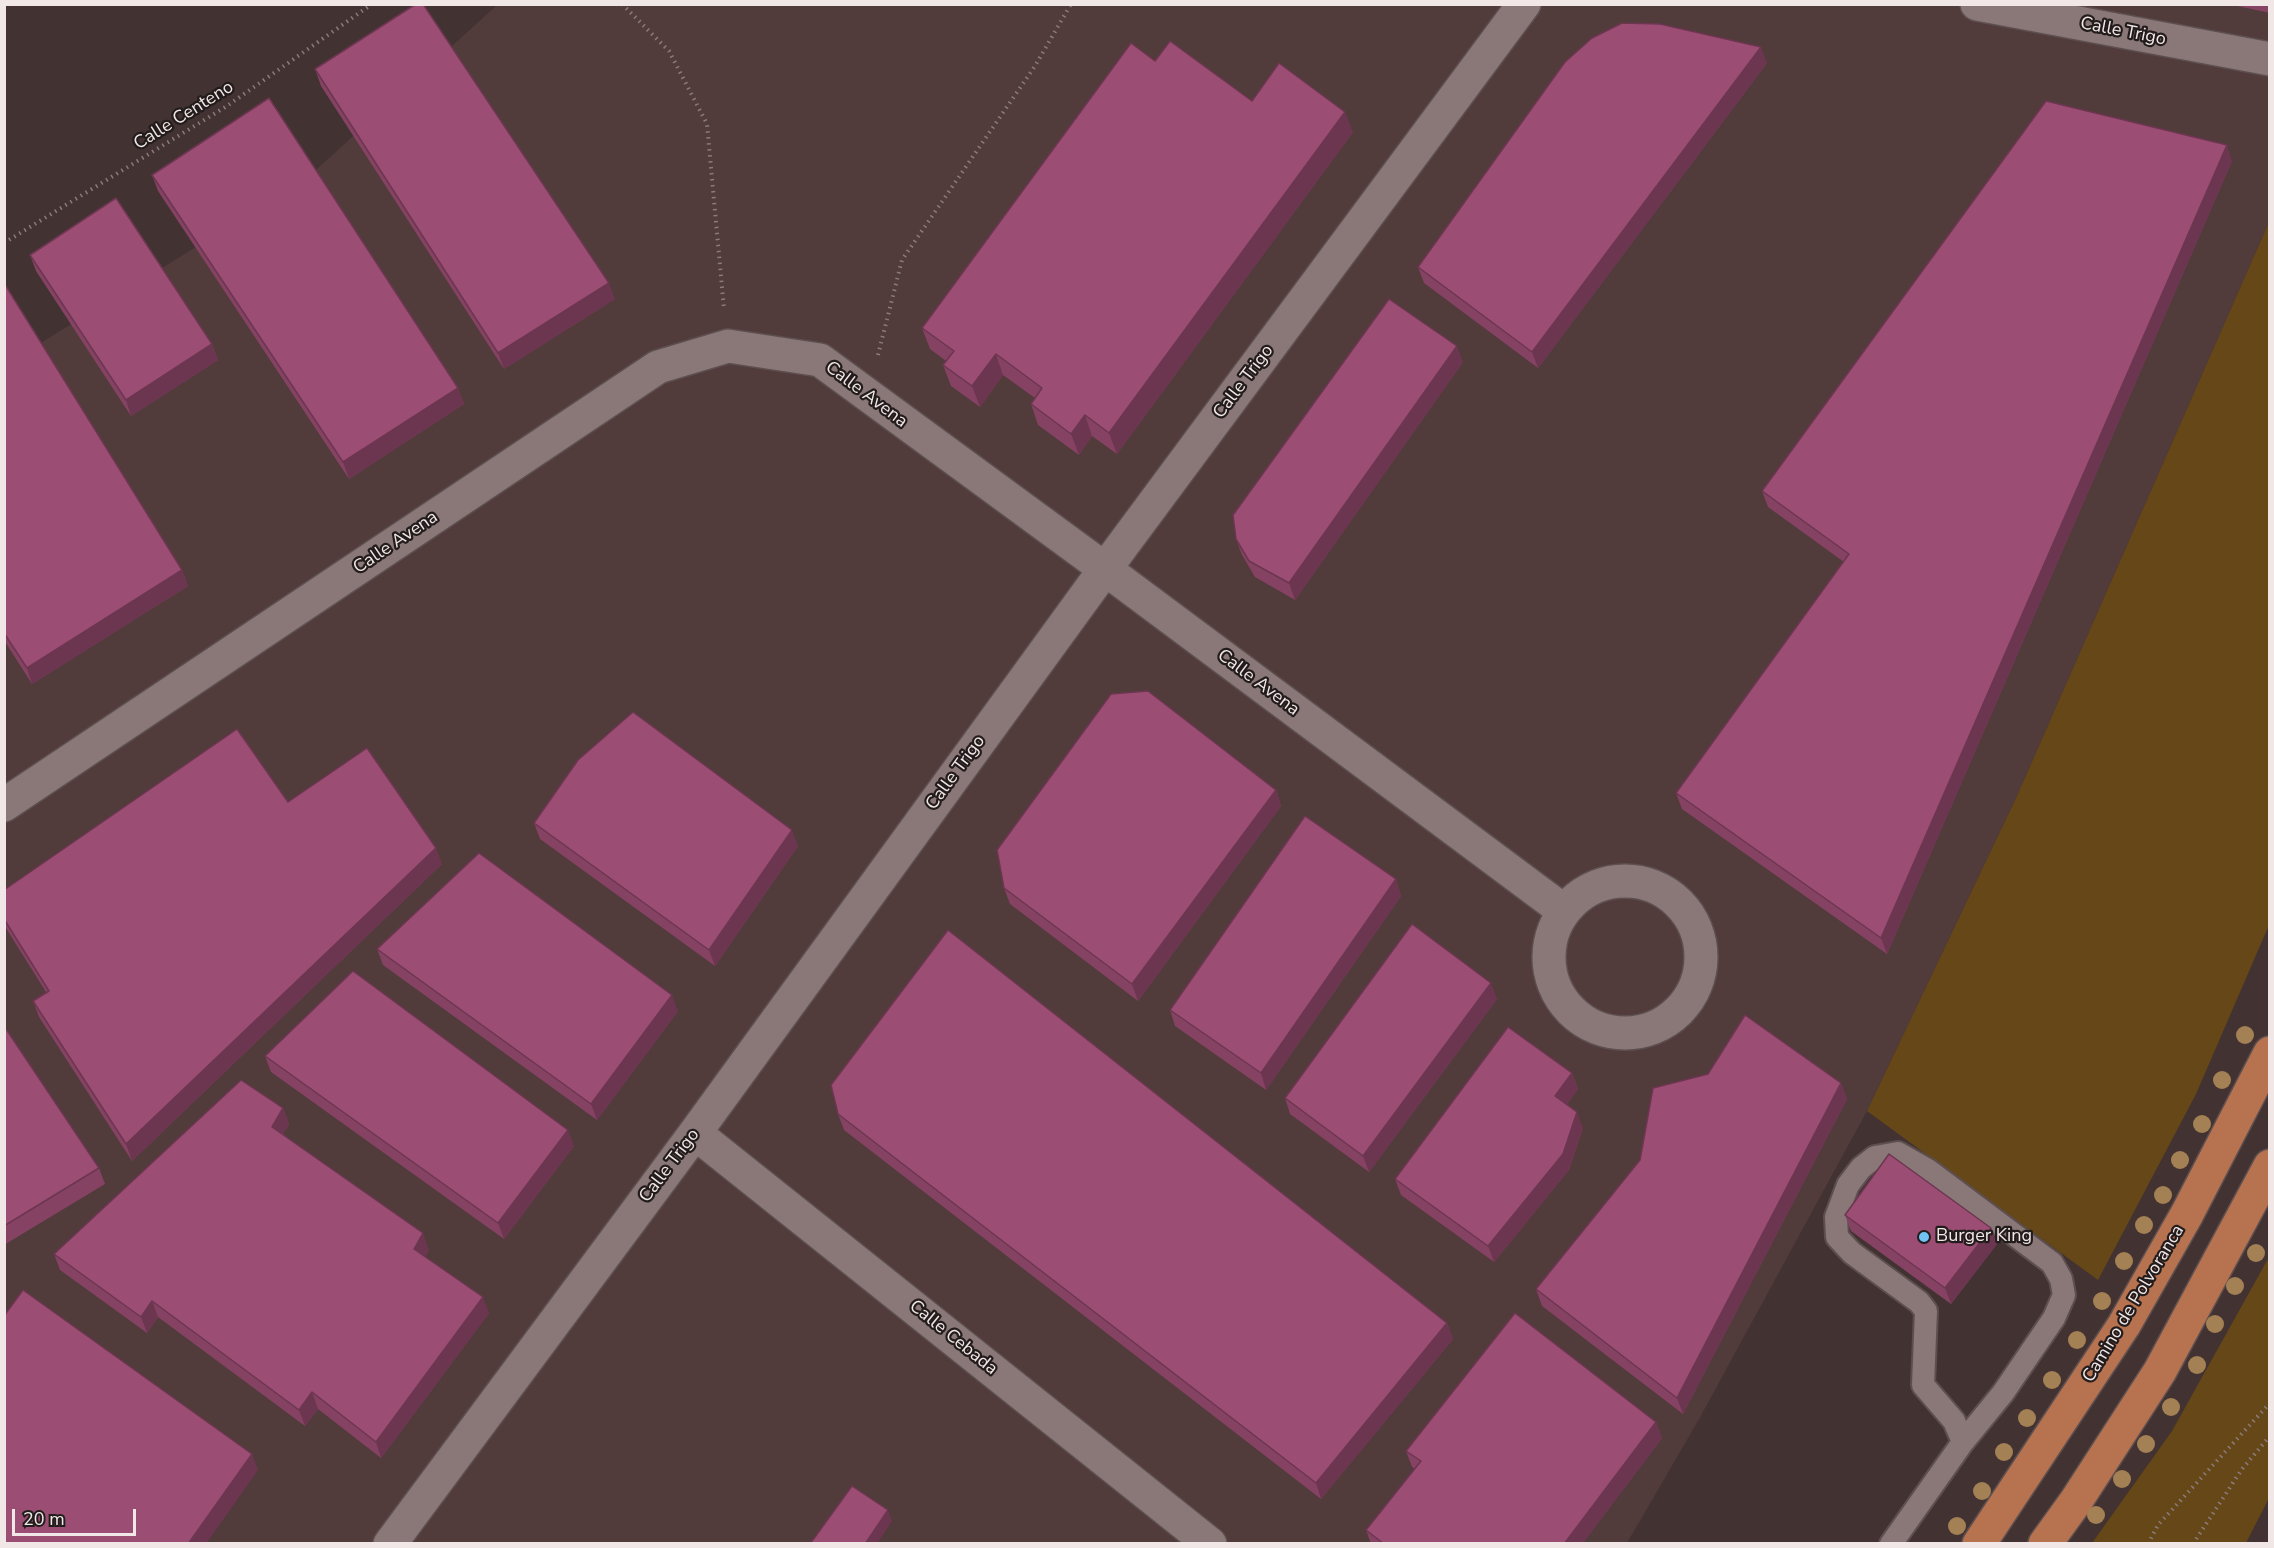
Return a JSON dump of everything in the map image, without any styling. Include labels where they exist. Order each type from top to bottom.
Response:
[{"type":"main road","name":"Camino de Polvoranca","points":[[1979,1544],[2124,1325],[2187,1215],[2270,1053]]},
{"type":"main road","points":[[2045,1544],[2076,1501],[2160,1371],[2270,1166]]},
{"type":"street","name":"Calle Trigo","points":[[390,1544],[695,1133],[1105,569],[1524,4]]},
{"type":"street","name":"Calle Trigo","points":[[1977,4],[2270,59]]},
{"type":"street","name":"Calle Avena","points":[[4,805],[658,367],[728,346],[820,360],[1564,911]]},
{"type":"street","points":[[1634,881],[1659,889],[1680,904],[1695,926],[1702,952],[1699,979],[1688,1000],[1672,1018],[1650,1030],[1626,1034],[1602,1030],[1580,1020],[1564,1003],[1552,981],[1548,957],[1553,933],[1564,911],[1583,894],[1607,883],[1634,881]]},
{"type":"street","name":"Calle Cebada","points":[[695,1133],[1210,1544]]},
{"type":"lane","points":[[1891,1544],[2055,1318],[2064,1295],[2061,1279],[2052,1263],[1928,1170],[1898,1153],[1875,1157],[1861,1168],[1848,1185],[1836,1216],[1837,1237],[1852,1253],[1919,1302],[1926,1311],[1923,1385],[1954,1421],[1963,1442]]},
{"type":"path","name":"Calle Centeno","points":[[4,243],[227,106],[372,4]]},
{"type":"path","points":[[622,4],[669,51],[707,124],[728,346]]},
{"type":"path","points":[[868,397],[902,260],[1035,66],[1071,4]]},
{"type":"path","points":[[2148,1544],[2158,1525],[2270,1403]]},
{"type":"path","points":[[2193,1544],[2242,1469],[2270,1436]]},
{"type":"shaded area","points":[[497,5],[2269,5],[2269,222],[2016,798],[1867,1111],[1698,1421],[1627,1543],[5,1544],[5,365],[306,179]]},
{"type":"shaded area","points":[[2269,222],[2269,925],[2196,1094],[2098,1280],[1867,1111],[2016,798]]},
{"type":"shaded area","points":[[2269,1257],[2269,1498],[2246,1543],[2092,1543],[2172,1431]]},
{"type":"building","points":[[416,4],[423,4],[609,283],[498,353],[315,69]]},
{"type":"building","points":[[1622,23],[1660,24],[1761,47],[1532,352],[1418,267],[1565,62],[1592,38]]},
{"type":"building","points":[[1170,41],[1252,101],[1279,63],[1345,112],[1109,433],[1085,415],[1071,434],[1031,404],[1042,388],[996,354],[972,386],[943,365],[954,351],[922,328],[1131,43],[1155,61]]},
{"type":"building","points":[[269,98],[458,388],[343,462],[152,175]]},
{"type":"building","points":[[2046,101],[2227,145],[1881,938],[1676,793],[1849,554],[1762,491]]},
{"type":"building","points":[[116,198],[212,344],[126,400],[30,255]]},
{"type":"building","points":[[4,283],[182,570],[27,668],[4,633]]},
{"type":"building","points":[[1389,299],[1457,346],[1289,583],[1249,561],[1236,539],[1233,515]]},
{"type":"building","points":[[1148,691],[1276,790],[1132,984],[1004,888],[997,850],[1111,694]]},
{"type":"building","points":[[633,712],[792,830],[709,950],[534,823],[578,760]]},
{"type":"building","points":[[237,729],[288,802],[367,748],[436,848],[126,1144],[33,1001],[49,991],[4,919],[4,890]]},
{"type":"building","points":[[1305,816],[1396,879],[1261,1073],[1170,1010]]},
{"type":"building","points":[[479,853],[672,995],[591,1104],[377,949]]},
{"type":"building","points":[[1412,924],[1491,983],[1363,1156],[1285,1098]]},
{"type":"building","points":[[948,930],[1447,1323],[1316,1483],[838,1114],[831,1085]]},
{"type":"building","points":[[353,971],[568,1130],[498,1223],[265,1056]]},
{"type":"building","points":[[1745,1015],[1841,1083],[1677,1398],[1536,1289],[1640,1160],[1653,1088],[1708,1074]]},
{"type":"building","points":[[4,1026],[99,1168],[4,1226]]},
{"type":"building","points":[[1508,1027],[1572,1073],[1555,1096],[1577,1112],[1563,1154],[1488,1246],[1395,1179]]},
{"type":"building","points":[[241,1080],[283,1108],[272,1127],[423,1233],[414,1249],[483,1297],[376,1442],[312,1392],[299,1410],[152,1301],[141,1317],[54,1254]]},
{"type":"building","name":"Burger King","points":[[1889,1154],[1991,1228],[1945,1288],[1845,1215]]},
{"type":"building","points":[[23,1290],[252,1454],[188,1544],[4,1544],[4,1316]]},
{"type":"building","points":[[1515,1313],[1656,1422],[1564,1544],[1384,1544],[1366,1530],[1421,1461],[1406,1451]]},
{"type":"building","points":[[852,1486],[888,1510],[865,1544],[810,1544]]},
{"type":"place","name":"Burger King","points":[[1924,1237]]}]
